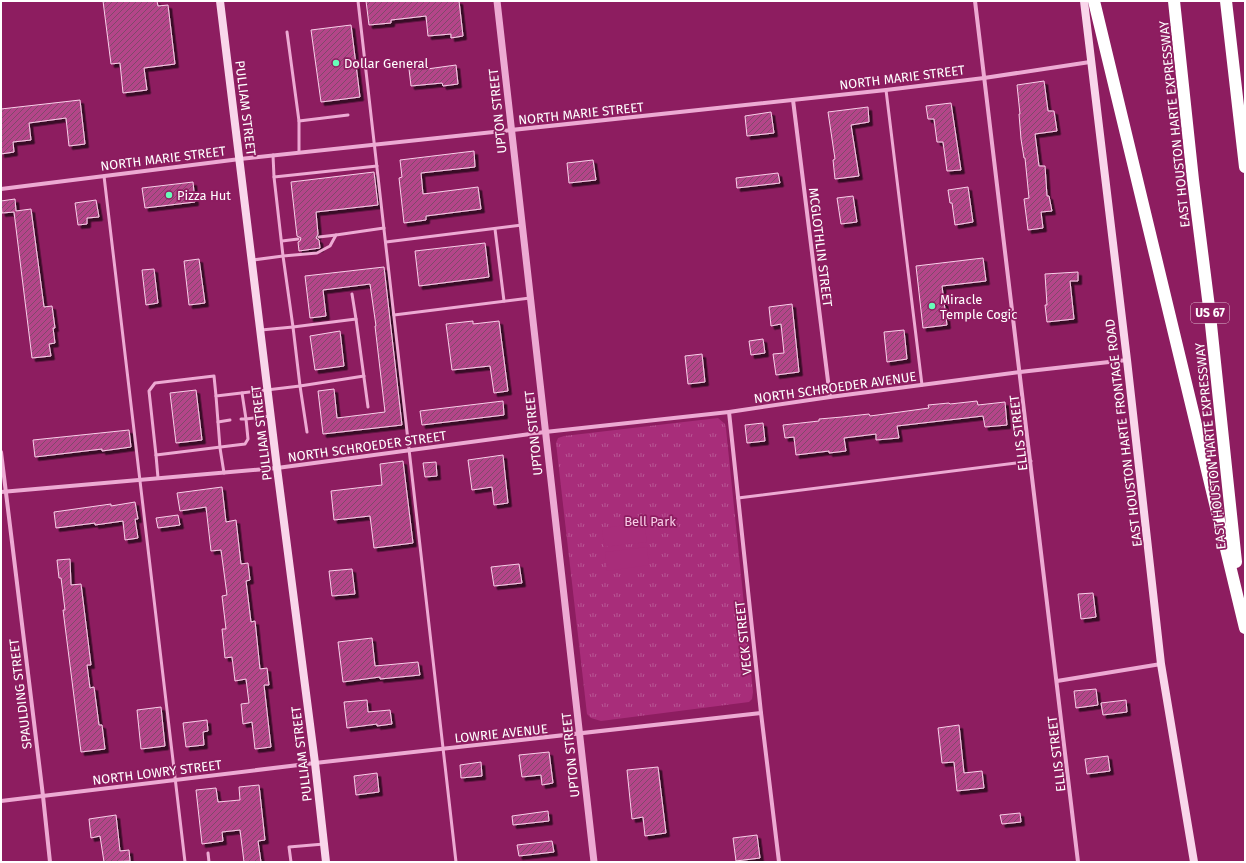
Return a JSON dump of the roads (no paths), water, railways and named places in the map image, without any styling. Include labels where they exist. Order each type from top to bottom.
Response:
[{"type":"highway","points":[[1094,1],[1245,627]]},
{"type":"highway","name":"EAST HOUSTON HARTE EXPRESSWAY","points":[[1174,1],[1192,180],[1210,315],[1232,534],[1245,627]]},
{"type":"highway","points":[[1226,1],[1245,167]]},
{"type":"main road","name":"PULLIAM STREET","points":[[220,1],[326,862]]},
{"type":"main road","name":"EAST HOUSTON HARTE FRONTAGE ROAD","points":[[1084,1],[1090,62],[1127,360],[1161,664],[1194,862]]},
{"type":"street","name":"UPTON STREET","points":[[497,1],[594,862]]},
{"type":"street","name":"ELLIS STREET","points":[[975,1],[1078,862]]},
{"type":"street","name":"NORTH MARIE STREET","points":[[1,189],[272,155],[886,90],[984,78],[1090,62]]},
{"type":"street","name":"MCGLOTHLIN STREET","points":[[793,100],[830,397]]},
{"type":"street","name":"NORTH SCHROEDER AVENUE","points":[[545,432],[729,412],[1020,372],[1127,360]]},
{"type":"street","name":"VECK STREET","points":[[729,412],[761,713],[779,862]]},
{"type":"street","name":"NORTH SCHROEDER STREET","points":[[3,492],[277,468],[545,432]]},
{"type":"street","name":"SPAULDING STREET","points":[[1,452],[3,492],[43,796],[50,862]]},
{"type":"street","points":[[1057,681],[1161,664]]},
{"type":"street","name":"LOWRIE AVENUE","points":[[315,763],[761,713]]},
{"type":"street","name":"NORTH LOWRY STREET","points":[[1,801],[315,763]]},
{"type":"lane","points":[[358,1],[456,862]]},
{"type":"lane","points":[[287,32],[299,121],[299,152]]},
{"type":"lane","points":[[886,90],[922,385]]},
{"type":"lane","points":[[299,121],[348,115]]},
{"type":"lane","points":[[272,155],[283,256],[306,432]]},
{"type":"lane","points":[[274,177],[377,166]]},
{"type":"lane","points":[[104,176],[185,862]]},
{"type":"lane","points":[[386,242],[522,225]]},
{"type":"lane","points":[[319,237],[384,228]]},
{"type":"lane","points":[[495,229],[504,302]]},
{"type":"lane","points":[[252,260],[316,253],[330,246],[336,235]]},
{"type":"lane","points":[[282,241],[298,239]]},
{"type":"lane","points":[[352,294],[368,407]]},
{"type":"lane","points":[[394,315],[530,298]]},
{"type":"lane","points":[[261,330],[356,319]]},
{"type":"lane","points":[[158,478],[149,391],[155,383],[214,376],[220,448],[224,473]]},
{"type":"lane","points":[[216,396],[300,386],[364,376]]},
{"type":"lane","points":[[156,455],[245,444],[248,439],[242,393]]},
{"type":"lane","points":[[241,419],[271,416]]},
{"type":"lane","points":[[218,422],[230,420]]},
{"type":"lane","points":[[738,498],[1031,461]]},
{"type":"lane","points":[[291,862],[289,847],[324,844]]},
{"type":"lane","points":[[208,853],[209,862]]},
{"type":"place","name":"Dollar General","points":[[336,63]]},
{"type":"place","name":"Pizza Hut","points":[[169,195]]},
{"type":"place","name":"Miracle Temple Cogic","points":[[932,306]]},
{"type":"park label","name":"Bell Park","points":[[650,521]]}]
